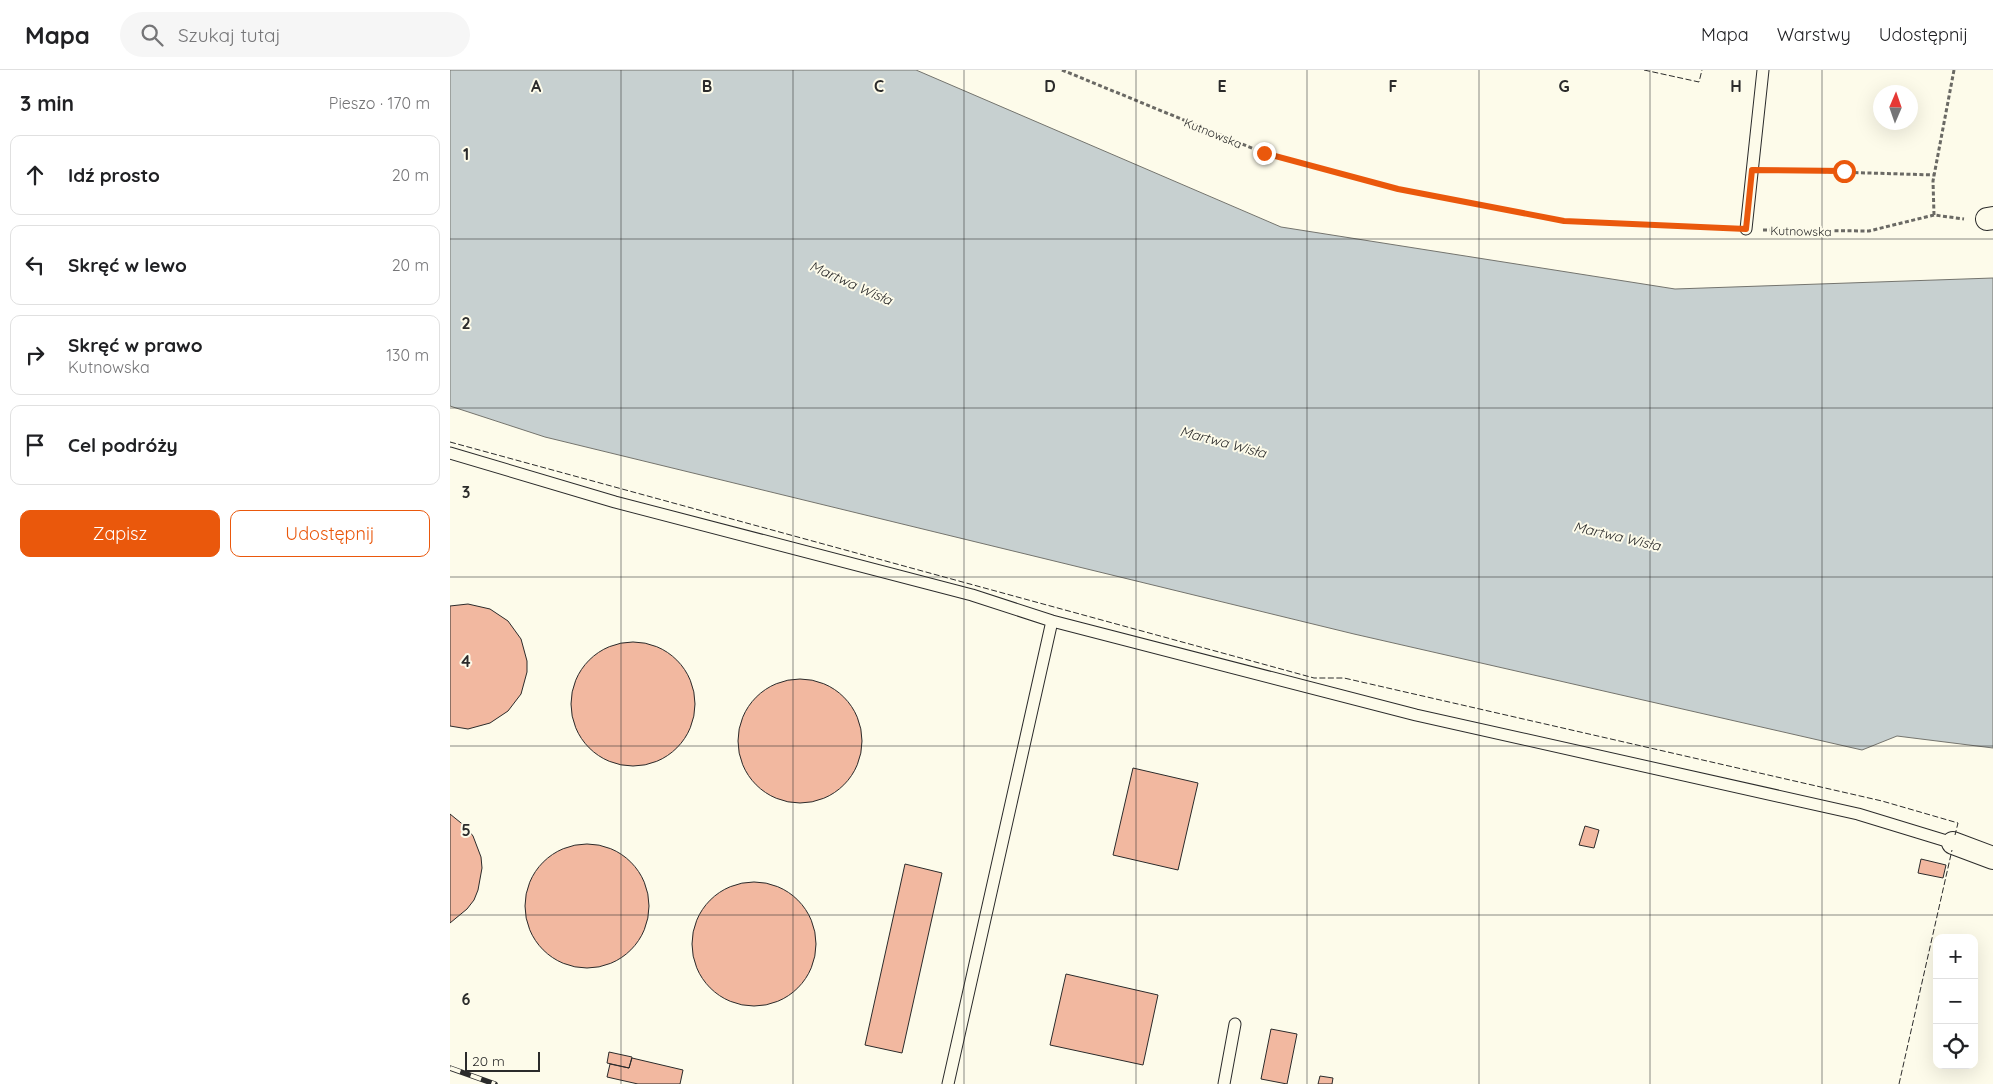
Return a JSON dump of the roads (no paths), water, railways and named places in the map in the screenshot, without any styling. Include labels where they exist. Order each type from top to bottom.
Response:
[{"type":"street","points":[[1953,843],[1993,858]]},
{"type":"lane","points":[[1746,229],[1763,70]]},
{"type":"lane","points":[[450,453],[615,502],[972,595],[1052,621],[1416,715],[1858,814],[1953,843]]},
{"type":"lane","points":[[948,1084],[1052,621]]},
{"type":"lane","points":[[1224,1084],[1235,1024]]},
{"type":"water","name":"Martwa Wisła","points":[[450,70],[916,70],[1281,227],[1675,289],[1993,278],[1993,748],[1897,736],[1862,750],[1354,634],[545,437],[450,406]]},
{"type":"railway","points":[[450,1068],[495,1084]]}]
